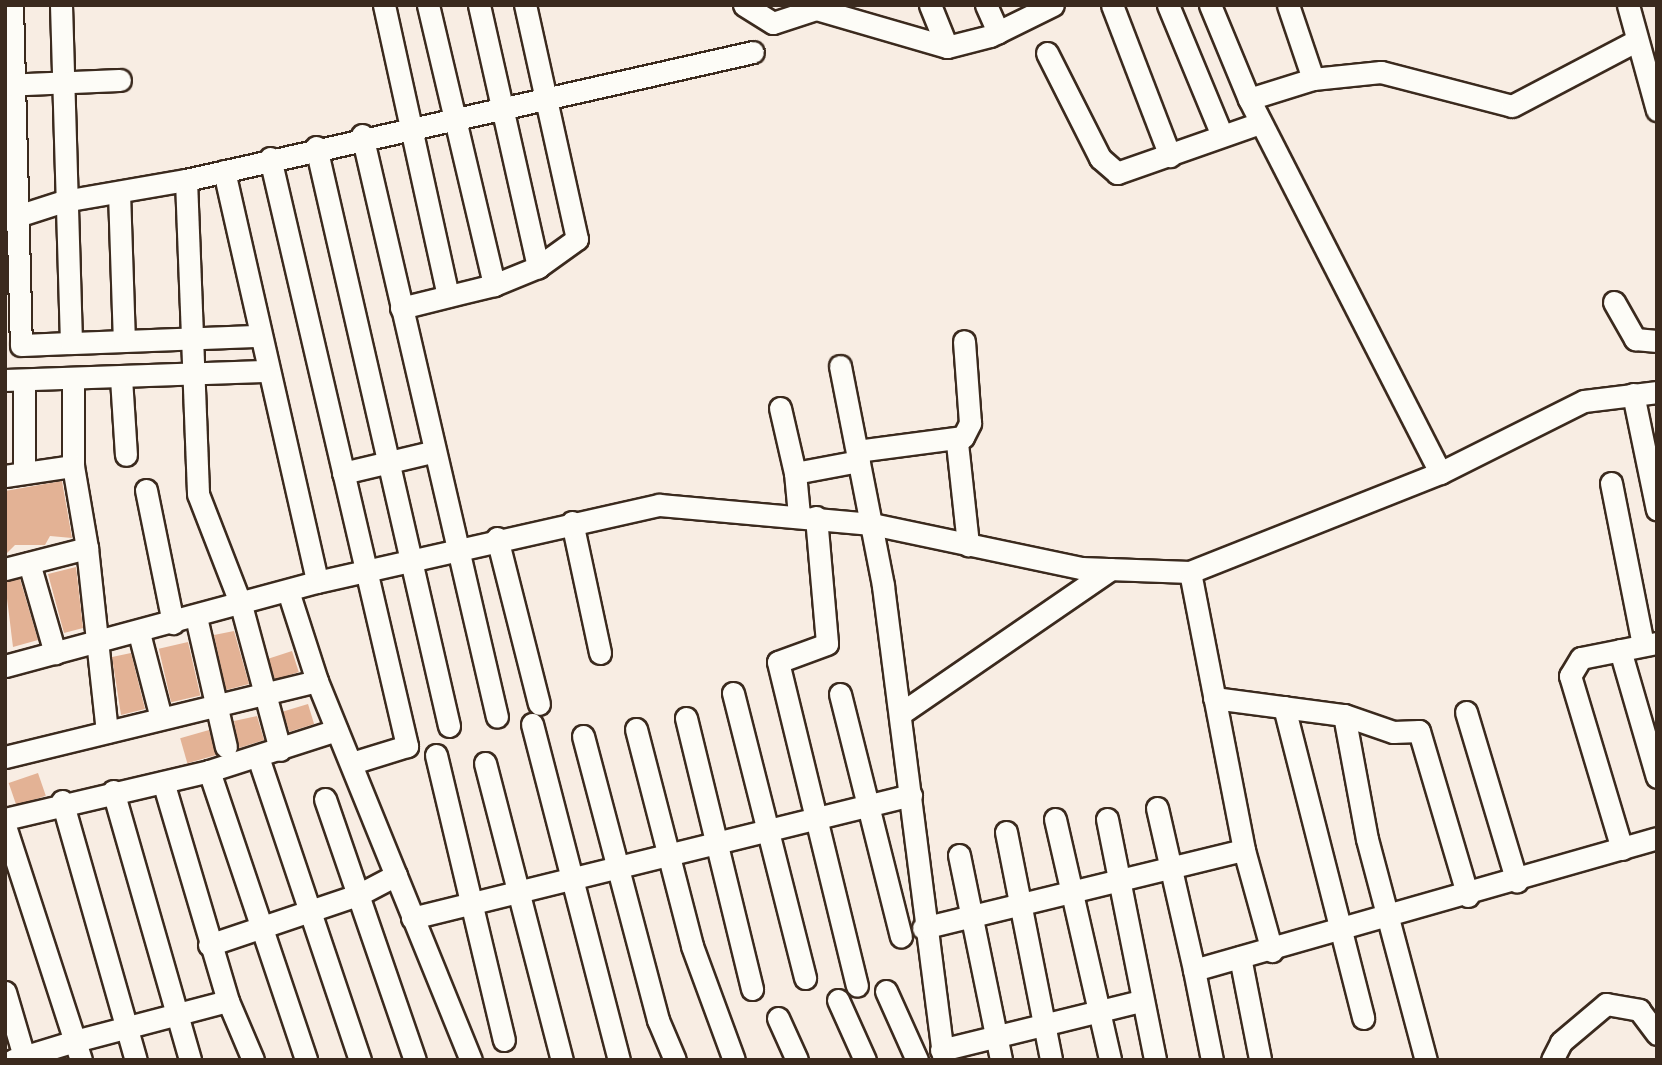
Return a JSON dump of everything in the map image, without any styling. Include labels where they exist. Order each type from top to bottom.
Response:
[{"type":"street","points":[[12,5],[10,218],[13,345],[257,337]]},
{"type":"street","points":[[61,5],[64,201],[71,343]]},
{"type":"street","points":[[384,5],[407,126],[448,296]]},
{"type":"street","points":[[428,5],[494,285]]},
{"type":"street","points":[[479,5],[538,267]]},
{"type":"street","points":[[401,308],[494,285],[538,267],[577,239],[525,5]]},
{"type":"street","points":[[744,5],[773,23],[816,9],[947,47],[998,32],[1053,5]]},
{"type":"street","points":[[930,5],[947,47]]},
{"type":"street","points":[[986,5],[998,32]]},
{"type":"street","points":[[1112,5],[1170,156]]},
{"type":"street","points":[[1168,5],[1221,134]]},
{"type":"street","points":[[1210,5],[1260,123],[1440,473]]},
{"type":"street","points":[[1288,5],[1313,79]]},
{"type":"street","points":[[1628,5],[1657,110]]},
{"type":"street","points":[[1249,99],[1313,79],[1381,72],[1512,106],[1636,41]]},
{"type":"street","points":[[10,218],[64,201],[186,180],[362,135],[547,100],[753,52]]},
{"type":"street","points":[[1047,53],[1108,168],[1128,173],[1221,134],[1260,123]]},
{"type":"street","points":[[10,85],[120,80]]},
{"type":"street","points":[[362,135],[432,452],[497,717]]},
{"type":"street","points":[[316,147],[449,726]]},
{"type":"street","points":[[270,158],[407,746],[352,763]]},
{"type":"street","points":[[225,171],[257,337],[317,582]]},
{"type":"street","points":[[186,180],[198,494],[241,605],[262,696],[279,750]]},
{"type":"street","points":[[119,192],[124,341]]},
{"type":"street","points":[[1614,302],[1636,339],[1657,341]]},
{"type":"street","points":[[964,341],[970,423],[957,443],[968,545]]},
{"type":"street","points":[[840,366],[872,524],[912,794],[923,928],[942,1055],[1040,1022],[1141,1001]]},
{"type":"street","points":[[74,466],[15,474],[14,380],[192,376],[267,371]]},
{"type":"street","points":[[121,378],[126,455]]},
{"type":"street","points":[[73,379],[74,466],[99,642],[107,732]]},
{"type":"street","points":[[5,666],[139,633],[317,582],[412,563],[497,538],[659,505],[807,516],[872,524],[968,545],[1111,569],[1190,572],[1440,473],[1584,401],[1657,392]]},
{"type":"street","points":[[1633,394],[1657,510]]},
{"type":"street","points":[[780,408],[807,516],[827,643],[778,662],[857,985]]},
{"type":"street","points":[[795,473],[858,456],[957,443]]},
{"type":"street","points":[[343,473],[432,452]]},
{"type":"street","points":[[1611,483],[1650,644],[1581,658],[1570,676],[1622,849]]},
{"type":"street","points":[[146,490],[173,623]]},
{"type":"street","points":[[572,522],[600,653]]},
{"type":"street","points":[[497,538],[568,876],[619,1060]]},
{"type":"street","points":[[5,569],[87,548]]},
{"type":"street","points":[[29,563],[55,653]]},
{"type":"street","points":[[900,715],[1111,569]]},
{"type":"street","points":[[1190,572],[1244,850],[1272,951]]},
{"type":"street","points":[[288,591],[317,681],[471,1060]]},
{"type":"street","points":[[196,617],[214,705],[226,747]]},
{"type":"street","points":[[139,633],[161,718]]},
{"type":"street","points":[[1620,650],[1657,777]]},
{"type":"street","points":[[5,757],[317,681]]},
{"type":"street","points":[[733,694],[769,827],[804,978]]},
{"type":"street","points":[[840,694],[865,804],[901,936]]},
{"type":"street","points":[[1214,698],[1344,715],[1367,727],[1419,731],[1468,896]]},
{"type":"street","points":[[1283,707],[1337,932],[1363,1018]]},
{"type":"street","points":[[1466,712],[1517,882]]},
{"type":"street","points":[[1344,715],[1367,839],[1392,917],[1426,1060]]},
{"type":"street","points":[[686,718],[713,842],[752,989]]},
{"type":"street","points":[[636,729],[692,946],[734,1060]]},
{"type":"street","points":[[5,819],[62,801],[209,771],[337,730]]},
{"type":"street","points":[[583,736],[675,1060]]},
{"type":"street","points":[[436,755],[505,1040]]},
{"type":"street","points":[[258,757],[312,909],[360,1060]]},
{"type":"street","points":[[485,763],[562,1060]]},
{"type":"street","points":[[209,771],[306,1060]]},
{"type":"street","points":[[163,782],[209,945],[228,1001],[253,1060]]},
{"type":"street","points":[[113,791],[190,1060]]},
{"type":"street","points":[[412,918],[617,863],[912,794]]},
{"type":"street","points":[[325,799],[415,1060]]},
{"type":"street","points":[[62,801],[136,1060]]},
{"type":"street","points":[[1157,808],[1212,1060]]},
{"type":"street","points":[[1055,819],[1094,1009],[1110,1060]]},
{"type":"street","points":[[1107,819],[1141,1001],[1155,1060]]},
{"type":"street","points":[[5,825],[78,1051]]},
{"type":"street","points":[[1006,832],[1040,1022],[1051,1060]]},
{"type":"street","points":[[1194,970],[1468,896],[1657,838]]},
{"type":"street","points":[[923,928],[971,914],[1118,885],[1244,850]]},
{"type":"street","points":[[959,855],[1001,1060]]},
{"type":"street","points":[[209,945],[358,895],[396,875]]},
{"type":"street","points":[[1240,957],[1260,1059]]},
{"type":"street","points":[[886,991],[916,1060]]},
{"type":"street","points":[[5,992],[21,1059],[78,1051],[127,1029],[228,1001]]},
{"type":"street","points":[[838,1000],[866,1060]]},
{"type":"street","points":[[1552,1060],[1561,1042],[1606,1004],[1639,1010],[1657,1034]]},
{"type":"street","points":[[778,1018],[797,1060]]},
{"type":"building","points":[[62,481],[72,538],[50,536],[45,545],[15,545],[5,555],[5,491]]},
{"type":"building","points":[[76,567],[83,628],[64,633],[48,574]]},
{"type":"building","points":[[20,579],[38,640],[13,647],[5,582]]},
{"type":"building","points":[[234,631],[249,684],[226,690],[214,635]]},
{"type":"building","points":[[188,642],[200,696],[171,702],[159,649]]},
{"type":"building","points":[[292,651],[299,672],[275,680],[268,659]]},
{"type":"building","points":[[131,653],[145,709],[121,715],[112,657]]},
{"type":"building","points":[[308,704],[314,724],[289,732],[283,712]]},
{"type":"building","points":[[257,716],[264,740],[239,748],[234,721]]},
{"type":"building","points":[[209,730],[216,755],[187,763],[180,738]]},
{"type":"building","points":[[38,773],[46,796],[17,806],[9,783]]}]
